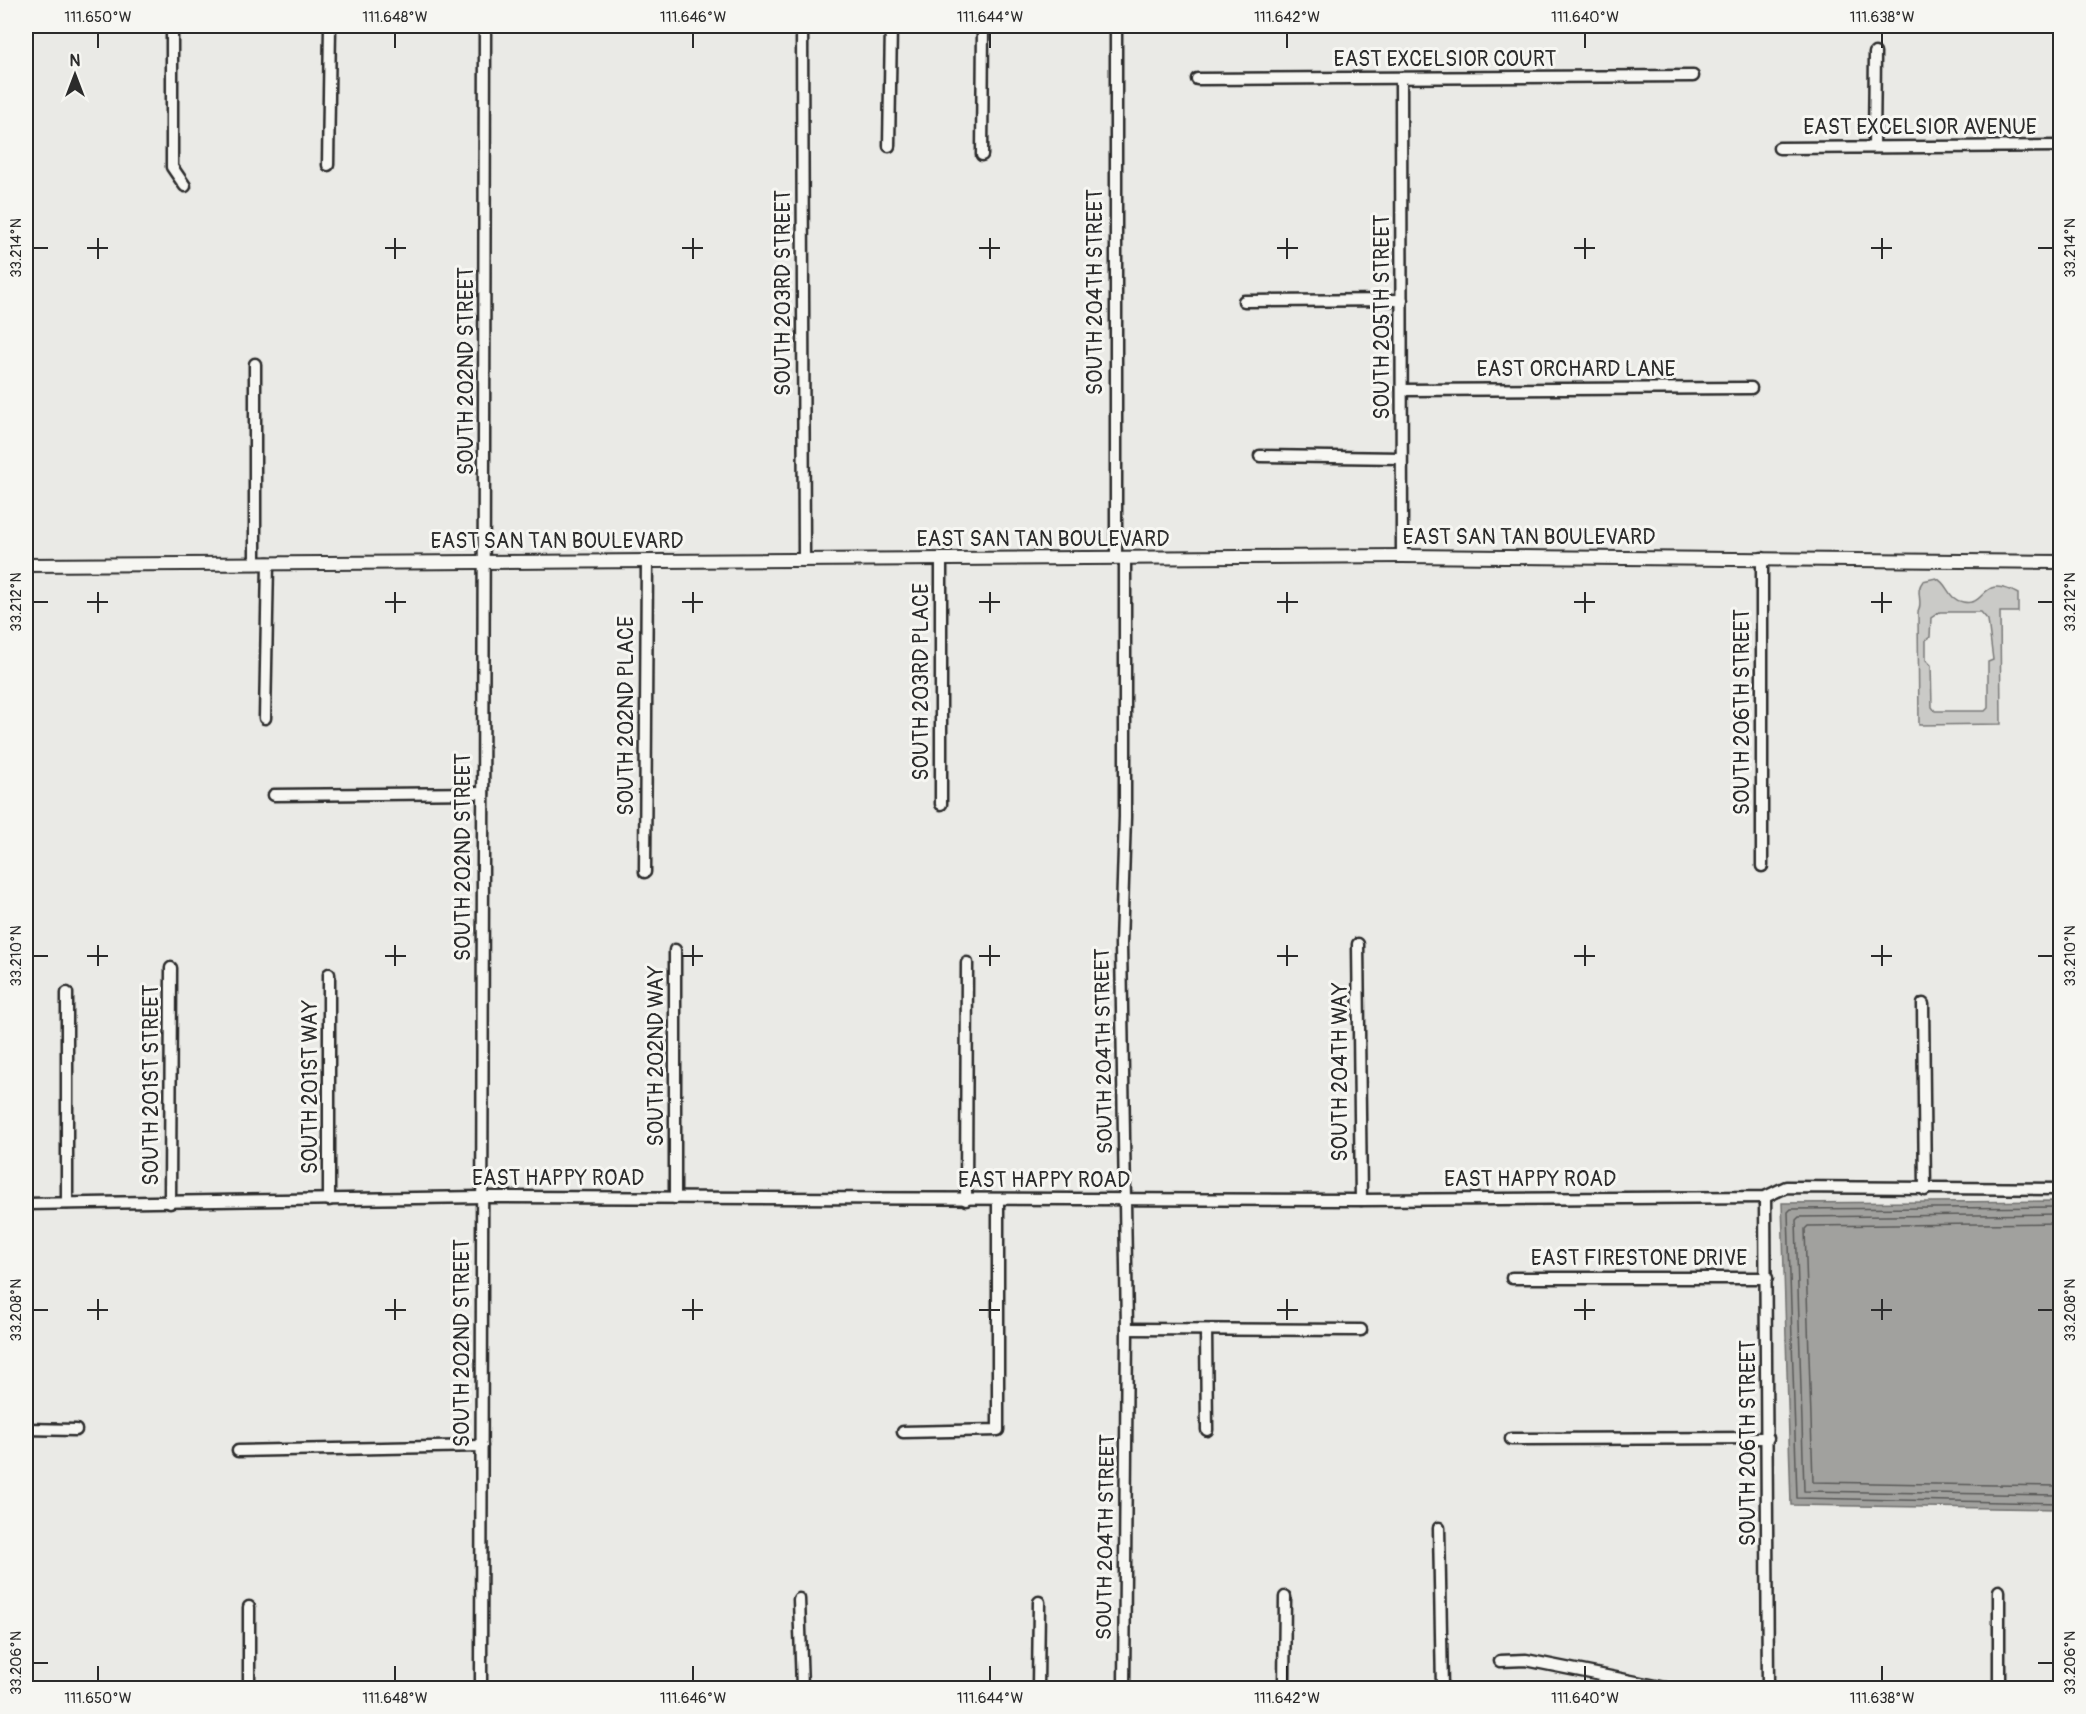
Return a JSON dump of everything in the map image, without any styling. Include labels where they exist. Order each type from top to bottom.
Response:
[{"type":"street","points":[[172,26],[172,167],[185,186]]},
{"type":"street","points":[[328,165],[330,26]]},
{"type":"street","name":"SOUTH 202ND STREET","points":[[482,1689],[483,793],[486,561],[485,26]]},
{"type":"street","name":"SOUTH 203RD STREET","points":[[802,26],[804,560]]},
{"type":"street","points":[[889,146],[891,26]]},
{"type":"street","points":[[982,155],[983,26]]},
{"type":"street","name":"SOUTH 204TH STREET","points":[[1116,26],[1120,558],[1125,817],[1121,944],[1127,1329],[1124,1689]]},
{"type":"street","points":[[1874,147],[1875,53]]},
{"type":"street","name":"EAST EXCELSIOR COURT","points":[[1197,80],[1693,76]]},
{"type":"street","name":"SOUTH 205TH STREET","points":[[1401,79],[1402,556]]},
{"type":"street","name":"EAST EXCELSIOR AVENUE","points":[[1779,148],[2061,146]]},
{"type":"street","points":[[1244,301],[1402,300]]},
{"type":"street","points":[[255,364],[266,718]]},
{"type":"street","name":"EAST ORCHARD LANE","points":[[1402,390],[1751,388]]},
{"type":"street","points":[[1260,456],[1401,459]]},
{"type":"street","name":"EAST SAN TAN BOULEVARD","points":[[26,565],[1402,556],[2061,562]]},
{"type":"street","name":"SOUTH 206TH STREET","points":[[1762,558],[1762,867]]},
{"type":"street","name":"SOUTH 203RD PLACE","points":[[940,559],[941,804]]},
{"type":"street","name":"SOUTH 202ND PLACE","points":[[645,872],[647,561]]},
{"type":"street","points":[[274,795],[483,793]]},
{"type":"street","name":"SOUTH 204TH WAY","points":[[1358,944],[1360,1200]]},
{"type":"street","name":"SOUTH 202ND WAY","points":[[675,950],[675,1198]]},
{"type":"street","points":[[966,1200],[967,963]]},
{"type":"street","name":"SOUTH 201ST STREET","points":[[170,1203],[171,968]]},
{"type":"street","name":"SOUTH 201ST WAY","points":[[329,974],[329,1200]]},
{"type":"street","points":[[67,993],[67,1203]]},
{"type":"street","points":[[1923,1004],[1925,1190]]},
{"type":"street","name":"EAST HAPPY ROAD","points":[[26,1204],[482,1197],[1360,1200],[1765,1197],[1786,1187],[1925,1190],[2061,1189]]},
{"type":"street","name":"SOUTH 206TH STREET","points":[[1765,1197],[1768,1689]]},
{"type":"street","points":[[903,1432],[998,1430],[998,1200]]},
{"type":"street","name":"EAST FIRESTONE DRIVE","points":[[1512,1278],[1767,1278]]},
{"type":"street","points":[[1127,1329],[1361,1330]]},
{"type":"street","points":[[1206,1329],[1207,1430]]},
{"type":"street","points":[[26,1429],[76,1430]]},
{"type":"street","points":[[1510,1439],[1768,1438]]},
{"type":"street","points":[[238,1451],[482,1446]]},
{"type":"street","points":[[1439,1528],[1442,1689]]},
{"type":"street","points":[[1999,1592],[1999,1689]]},
{"type":"street","points":[[1284,1689],[1285,1597]]},
{"type":"street","points":[[799,1599],[802,1689]]},
{"type":"street","points":[[1038,1689],[1039,1602]]},
{"type":"street","points":[[249,1607],[249,1689]]},
{"type":"street","points":[[1500,1661],[1526,1660],[1666,1689]]},
{"type":"shaded area","points":[[1936,578],[1954,598],[1963,602],[1977,600],[1985,592],[1996,587],[2018,594],[2018,612],[2000,612],[2001,724],[1919,725],[1918,612],[1920,608],[1919,589],[1923,581]],"holes":[[[1940,612],[1981,612],[1988,620],[1993,660],[1988,662],[1988,708],[1985,711],[1935,711],[1932,707],[1931,665],[1926,660],[1926,640],[1930,637],[1931,618]]]},
{"type":"water","points":[[2060,1201],[2060,1509],[1791,1505],[1782,1203]]}]
